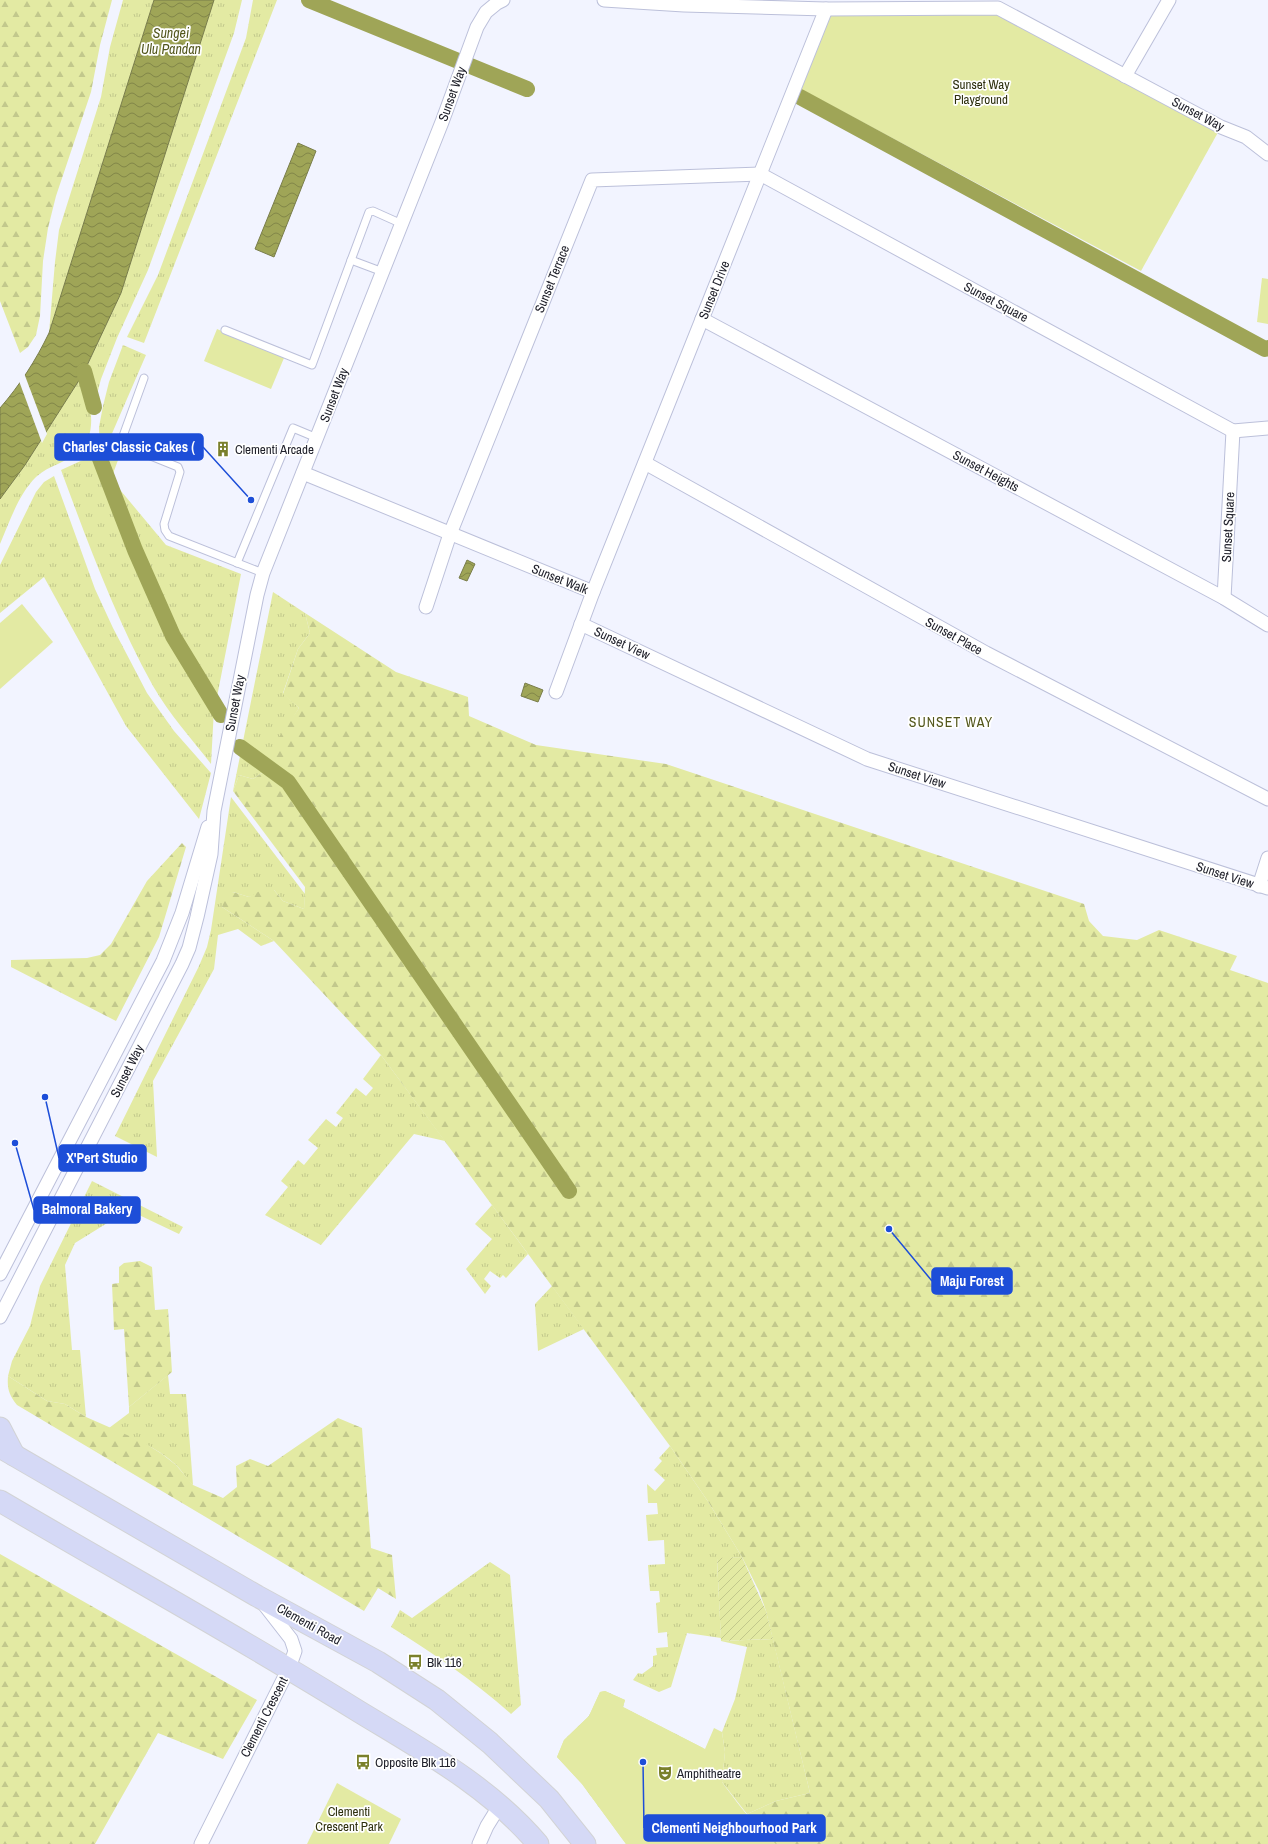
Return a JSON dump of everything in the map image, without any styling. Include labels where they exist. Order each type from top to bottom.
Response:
[{"type":"main road","points":[[0,1428],[7,1451]]},
{"type":"main road","name":"Clementi Road","points":[[7,1451],[257,1596],[378,1662],[437,1700],[490,1743],[549,1799],[585,1844]]},
{"type":"main road","points":[[0,1501],[289,1668],[448,1765],[500,1805],[538,1844]]},
{"type":"street","name":"Sunset Way","points":[[0,1317],[186,954],[197,917],[211,854],[214,811],[257,594],[263,573],[442,122],[476,27],[486,12],[496,3],[503,0]]},
{"type":"street","points":[[604,0],[684,2],[826,10],[849,4]]},
{"type":"street","points":[[1125,76],[1170,0]]},
{"type":"street","name":"Sunset Way","points":[[849,4],[998,4],[1125,76],[1221,127],[1246,138],[1268,154]]},
{"type":"street","name":"Sunset Drive","points":[[593,592],[826,10]]},
{"type":"street","name":"Sunset Square","points":[[760,174],[1233,431],[1224,598]]},
{"type":"street","name":"Sunset Terrace","points":[[450,534],[592,180],[760,174]]},
{"type":"street","name":"Sunset Heights","points":[[702,319],[1224,598],[1268,624]]},
{"type":"street","points":[[1233,431],[1268,428]]},
{"type":"street","name":"Sunset Place","points":[[645,463],[986,654],[1268,800]]},
{"type":"street","name":"Sunset Walk","points":[[303,473],[593,592],[556,692]]},
{"type":"street","points":[[426,607],[450,534]]},
{"type":"street","name":"Sunset View","points":[[581,624],[867,759],[1264,887]]},
{"type":"street","name":"Sunset Way","points":[[0,1274],[163,962],[182,913],[201,846],[214,811]]},
{"type":"street","points":[[1264,887],[1268,858]]},
{"type":"street","name":"Clementi Crescent","points":[[201,1844],[289,1668],[295,1651],[291,1639],[257,1596]]},
{"type":"street","points":[[479,1844],[487,1826],[500,1805]]},
{"type":"lane","points":[[225,330],[312,365],[369,212],[374,211],[402,224]]},
{"type":"lane","points":[[351,260],[383,272]]},
{"type":"lane","points":[[144,378],[123,436],[123,442],[126,446],[174,465],[180,472],[164,524],[165,530],[169,536],[263,573]]},
{"type":"lane","points":[[237,563],[293,428],[317,438]]},
{"type":"green space","points":[[0,0],[112,0],[100,45],[91,92],[56,196],[48,228],[43,261],[40,316],[36,335],[28,347],[20,353],[0,301]]},
{"type":"green space","points":[[123,0],[154,0],[49,333],[59,230],[101,97],[110,47]]},
{"type":"green space","points":[[214,0],[242,0],[234,33],[148,270],[117,338],[101,379],[95,402],[86,368],[121,293]]},
{"type":"green space","points":[[253,0],[277,0],[144,343],[127,337],[158,275],[246,38]]},
{"type":"green space","name":"Sunset Way Playground","points":[[998,8],[1221,127],[1141,271],[795,86],[826,9]]},
{"type":"green space","points":[[1262,278],[1268,279],[1268,324],[1257,322]]},
{"type":"green space","points":[[217,329],[284,358],[271,389],[204,361]]},
{"type":"green space","points":[[123,345],[146,355],[107,445],[121,452],[111,479],[166,545],[241,574],[216,702],[175,634],[137,550],[100,451],[99,427],[103,406],[109,382]]},
{"type":"green space","points":[[83,374],[91,415],[89,435],[85,444],[73,456],[41,473],[30,484],[19,500],[0,544],[0,499],[25,465]]},
{"type":"green space","points":[[93,451],[131,551],[171,639],[214,709],[211,764],[173,716],[153,686],[114,607],[81,525],[61,470],[85,459]]},
{"type":"green space","points":[[54,476],[95,589],[113,628],[147,693],[174,731],[211,773],[199,819],[126,726],[44,577],[0,613],[0,565],[36,492],[44,482]]},
{"type":"green space","points":[[273,592],[305,613],[310,633],[298,649],[283,693],[299,708],[288,726],[274,765],[253,779],[239,775],[233,791]]},
{"type":"green space","points":[[22,604],[53,642],[0,689],[0,623]]},
{"type":"green space","points":[[305,613],[396,672],[468,697],[469,716],[536,745],[666,764],[1084,904],[1089,921],[1103,936],[1137,940],[1159,930],[1237,956],[1230,970],[1268,983],[1268,1844],[626,1844],[582,1784],[557,1757],[564,1740],[589,1716],[600,1692],[605,1691],[625,1700],[623,1707],[705,1749],[681,1742],[765,1835],[747,1814],[776,1801],[810,1793],[766,1611],[759,1591],[742,1557],[709,1503],[670,1446],[381,1055],[274,941],[222,907],[225,895],[233,892],[249,897],[265,888],[274,890],[283,901],[304,909],[305,887],[233,791],[239,775],[253,779],[274,765],[270,750],[299,708],[283,694],[298,649],[310,633]]},
{"type":"green space","points":[[231,797],[305,894],[304,909],[283,901],[274,890],[249,897],[233,892],[222,907],[274,941],[261,946],[238,929],[218,935],[214,969],[153,1081],[157,1157],[115,1136],[207,947],[211,930]]},
{"type":"green space","points":[[182,843],[186,847],[159,937],[116,1021],[11,967],[11,960],[87,958],[100,955],[111,944],[147,881]]},
{"type":"green space","points":[[381,1055],[445,1141],[414,1134],[321,1245],[265,1215],[288,1187],[281,1181],[298,1160],[304,1165],[318,1148],[308,1140],[326,1119],[336,1127],[343,1118],[336,1113],[356,1088],[366,1096],[373,1088],[363,1079]]},
{"type":"green space","points":[[92,1181],[183,1227],[179,1234],[139,1215],[117,1217],[75,1243],[65,1265],[72,1350],[80,1350],[86,1417],[65,1404],[47,1401],[8,1376],[12,1361],[30,1326],[40,1286]]},
{"type":"green space","points":[[492,1205],[528,1254],[506,1278],[503,1275],[500,1278],[490,1271],[484,1279],[491,1286],[485,1294],[466,1269],[492,1239],[475,1224]]},
{"type":"green space","points":[[140,1261],[152,1267],[155,1310],[168,1309],[172,1372],[129,1407],[124,1329],[114,1330],[112,1284],[119,1283],[119,1267],[124,1263]]},
{"type":"green space","points":[[552,1286],[584,1329],[538,1351],[535,1304]]},
{"type":"green space","points":[[168,1375],[170,1394],[186,1394],[193,1485],[168,1458],[144,1443],[109,1428],[129,1413],[129,1407]]},
{"type":"green space","points":[[8,1376],[47,1401],[65,1404],[86,1417],[143,1442],[176,1465],[193,1485],[223,1498],[237,1487],[236,1466],[250,1459],[268,1466],[338,1418],[362,1428],[371,1548],[392,1555],[396,1599],[378,1588],[364,1611],[17,1405],[9,1392]]},
{"type":"green space","points":[[670,1446],[709,1503],[742,1557],[717,1559],[721,1638],[687,1633],[671,1687],[659,1692],[633,1680],[638,1673],[642,1674],[653,1666],[653,1656],[657,1655],[656,1648],[668,1647],[667,1632],[658,1633],[656,1603],[660,1602],[659,1591],[650,1591],[648,1565],[665,1564],[664,1540],[648,1541],[646,1515],[658,1514],[657,1503],[648,1503],[647,1484],[655,1491],[665,1480],[654,1470],[662,1461],[659,1458]]},
{"type":"green space","points":[[0,1554],[257,1700],[223,1759],[158,1733],[95,1844],[0,1844]]},
{"type":"green space","points":[[742,1557],[766,1611],[773,1639],[721,1641],[717,1558]]},
{"type":"green space","points":[[490,1562],[510,1575],[521,1705],[511,1714],[483,1690],[453,1668],[391,1627],[400,1610],[412,1618]]},
{"type":"green space","points":[[773,1639],[810,1793],[776,1801],[747,1814],[722,1782],[725,1752],[722,1732],[735,1699],[747,1647],[721,1641]]},
{"type":"green space","points":[[605,1691],[625,1700],[623,1707],[705,1749],[714,1728],[722,1732],[725,1752],[722,1782],[754,1823],[776,1844],[626,1844],[582,1784],[557,1757],[564,1740],[589,1716],[600,1692]]},
{"type":"green space","name":"Clementi Crescent Park","points":[[337,1783],[401,1819],[389,1844],[307,1844]]},
{"type":"water","name":"Sungei Ulu Pandan","points":[[154,0],[214,0],[121,293],[83,374],[25,465],[0,499],[0,408],[27,372],[49,333]]},
{"type":"water","points":[[298,143],[316,151],[274,257],[255,249]]},
{"type":"water","points":[[467,560],[475,564],[467,581],[459,578]]},
{"type":"water","points":[[525,683],[543,690],[538,702],[521,696]]},
{"type":"pier","points":[[24,373],[47,434],[42,443],[19,381]]},
{"type":"waterway","points":[[309,0],[527,89]]},
{"type":"waterway","points":[[800,97],[1265,349],[1268,348]]},
{"type":"waterway","points":[[84,371],[94,407]]},
{"type":"waterway","points":[[97,451],[135,550],[173,636],[221,715]]},
{"type":"waterway","points":[[240,747],[288,782],[569,1191]]},
{"type":"place","name":"Clementi Arcade","points":[[223,449]]},
{"type":"place","name":"Charles' Classic Cakes (","points":[[251,500]]},
{"type":"place","name":"X'Pert Studio","points":[[45,1097]]},
{"type":"place","name":"Balmoral Bakery","points":[[15,1143]]},
{"type":"place","name":"Maju Forest","points":[[889,1229]]},
{"type":"place","name":"Blk 116","points":[[415,1662]]},
{"type":"place","name":"Opposite Blk 116","points":[[363,1762]]},
{"type":"place","name":"Clementi Neighbourhood Park","points":[[643,1762]]},
{"type":"place","name":"Amphitheatre","points":[[665,1773]]},
{"type":"district","name":"SUNSET WAY","points":[[951,722]]}]
